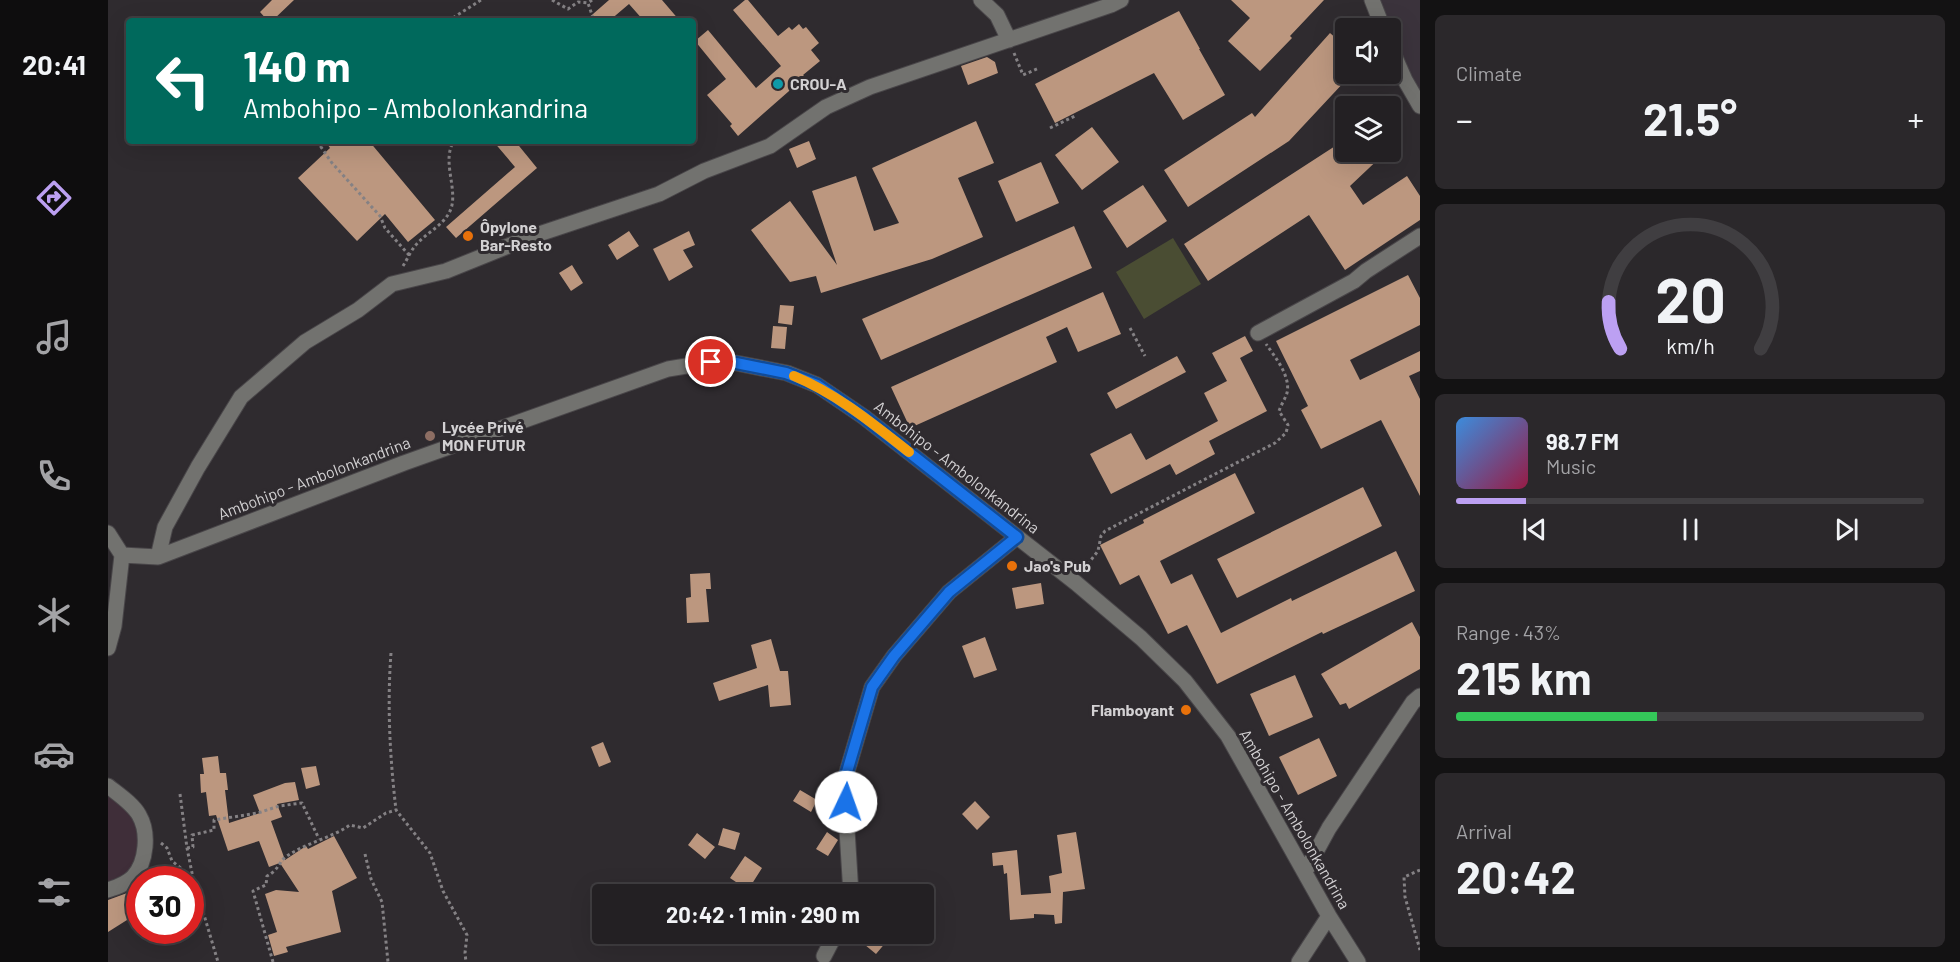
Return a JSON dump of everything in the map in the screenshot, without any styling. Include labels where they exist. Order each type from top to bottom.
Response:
[{"type":"street","points":[[981,0],[997,15],[1009,40]]},
{"type":"street","points":[[158,557],[165,527],[241,397],[306,342],[358,310],[392,284],[446,271],[533,236],[659,194],[704,171],[770,146],[826,107],[870,87],[1121,0]]},
{"type":"street","points":[[1372,0],[1379,18]]},
{"type":"street","points":[[1401,71],[1420,105]]},
{"type":"street","points":[[1258,333],[1354,281],[1420,236]]},
{"type":"street","name":"Ambohipo - Ambolonkandrina","points":[[122,555],[158,557],[404,462],[668,369],[711,362],[736,363],[786,373],[817,385],[864,417],[1076,583],[1142,638],[1185,681],[1228,736],[1329,916],[1358,962]]},
{"type":"street","points":[[108,532],[122,555],[114,626],[108,648]]},
{"type":"street","points":[[850,884],[844,782],[872,687],[894,656],[949,592],[1017,537]]},
{"type":"street","points":[[1305,872],[1336,818],[1413,702],[1420,696]]},
{"type":"street","points":[[108,786],[138,812],[146,830],[144,856],[134,876],[122,885],[108,890]]},
{"type":"street","points":[[1299,962],[1329,916]]},
{"type":"street","points":[[824,957],[830,944]]},
{"type":"path","points":[[452,18],[481,0]]},
{"type":"path","points":[[552,0],[568,9],[578,2],[590,1],[593,18]]},
{"type":"path","points":[[1009,40],[1023,75],[1039,68]]},
{"type":"path","points":[[1050,128],[1077,115]]},
{"type":"path","points":[[322,144],[321,147],[332,163],[380,216],[385,228],[409,255]]},
{"type":"path","points":[[392,284],[415,246],[447,216],[452,204],[449,160],[452,144]]},
{"type":"path","points":[[1130,328],[1145,356]]},
{"type":"path","points":[[1076,583],[1098,551],[1101,536],[1105,531],[1275,442],[1286,433],[1288,424],[1279,411],[1287,394],[1287,383],[1280,364],[1258,333]]},
{"type":"path","points":[[391,653],[388,684],[390,759],[396,810],[430,854],[443,891],[467,935],[465,962]]},
{"type":"path","points":[[180,794],[191,866]]},
{"type":"path","points":[[187,848],[193,847],[192,835],[214,830],[214,820],[303,803],[320,839]]},
{"type":"path","points":[[273,962],[253,891],[266,885],[267,876],[277,870],[284,858],[350,825],[363,828],[386,813],[396,810]]},
{"type":"path","points":[[146,830],[167,848],[172,861],[178,866]]},
{"type":"path","points":[[365,854],[371,879],[382,902],[388,962]]},
{"type":"path","points":[[1420,870],[1404,877],[1405,897],[1420,950]]},
{"type":"path","points":[[204,915],[218,962]]},
{"type":"shaded area","points":[[1378,0],[1420,0],[1420,106],[1401,58],[1401,18],[1385,18]]},
{"type":"shaded area","points":[[108,793],[135,815],[140,831],[139,856],[134,866],[126,866],[126,876],[120,876],[108,882]]},
{"type":"green space","points":[[1173,238],[1201,284],[1144,319],[1116,272]]},
{"type":"building","points":[[272,0],[294,0],[275,18],[265,18],[260,12]]},
{"type":"building","points":[[609,0],[662,0],[677,18],[641,18],[629,4],[613,18],[588,18]]},
{"type":"building","points":[[748,0],[778,36],[789,27],[792,30],[799,24],[803,29],[806,27],[819,43],[811,50],[820,61],[738,136],[730,126],[732,124],[707,95],[726,79],[696,40],[708,30],[756,88],[781,66],[733,10]]},
{"type":"building","points":[[1231,0],[1324,0],[1260,71],[1228,41],[1250,18]]},
{"type":"building","points":[[1179,11],[1225,95],[1183,120],[1154,73],[1055,123],[1035,84]]},
{"type":"building","points":[[1330,33],[1335,37],[1335,84],[1342,84],[1289,141],[1188,207],[1164,170],[1252,113],[1255,117]]},
{"type":"building","points":[[987,57],[995,62],[998,73],[968,85],[961,66]]},
{"type":"building","points":[[976,121],[994,163],[958,178],[983,237],[932,259],[821,293],[816,276],[790,282],[751,230],[790,201],[837,265],[812,191],[856,176],[874,231],[899,223],[872,168]]},
{"type":"building","points":[[1092,127],[1119,162],[1082,190],[1055,155]]},
{"type":"building","points":[[809,141],[816,159],[797,168],[789,149]]},
{"type":"building","points":[[327,144],[372,144],[435,220],[408,242],[385,214],[357,241],[298,178],[330,148]]},
{"type":"building","points":[[496,144],[517,144],[537,168],[456,238],[446,227],[515,167]]},
{"type":"building","points":[[1335,146],[1335,162],[1375,162],[1350,186],[1363,205],[1407,176],[1420,196],[1420,220],[1345,270],[1309,215],[1208,281],[1184,244]]},
{"type":"building","points":[[1041,162],[1059,203],[1016,222],[998,181]]},
{"type":"building","points":[[1143,185],[1167,221],[1127,248],[1103,211]]},
{"type":"building","points":[[1074,226],[1092,268],[881,360],[862,319]]},
{"type":"building","points":[[629,231],[639,246],[617,260],[608,245]]},
{"type":"building","points":[[689,231],[695,245],[683,250],[693,267],[669,281],[653,249]]},
{"type":"building","points":[[572,265],[583,283],[571,291],[559,273]]},
{"type":"building","points":[[1408,275],[1420,298],[1420,325],[1350,360],[1360,380],[1420,351],[1420,371],[1409,376],[1420,399],[1420,496],[1381,420],[1321,449],[1301,410],[1308,406],[1276,341]]},
{"type":"building","points":[[1103,292],[1121,334],[1078,352],[1067,327],[1046,337],[1057,362],[910,428],[891,387]]},
{"type":"building","points":[[780,305],[794,306],[792,325],[778,323]]},
{"type":"building","points":[[773,326],[787,327],[785,349],[771,348]]},
{"type":"building","points":[[1245,336],[1253,351],[1240,358],[1267,411],[1209,441],[1215,454],[1176,475],[1170,464],[1111,494],[1090,454],[1131,433],[1146,460],[1218,421],[1204,393],[1227,381],[1212,353]]},
{"type":"building","points":[[1177,356],[1186,372],[1116,409],[1107,393]]},
{"type":"building","points":[[1235,473],[1255,513],[1160,561],[1171,584],[1192,574],[1221,633],[1291,598],[1292,601],[1396,551],[1415,591],[1323,634],[1322,632],[1217,684],[1187,625],[1168,634],[1139,575],[1120,585],[1100,545],[1144,523],[1143,520]]},
{"type":"building","points":[[1363,487],[1382,526],[1237,598],[1217,559]]},
{"type":"building","points":[[710,573],[711,589],[706,589],[709,622],[687,623],[686,598],[691,597],[690,574]]},
{"type":"building","points":[[1041,583],[1044,604],[1016,609],[1012,588]]},
{"type":"building","points":[[1412,622],[1420,637],[1420,669],[1349,709],[1346,703],[1340,705],[1321,674]]},
{"type":"building","points":[[985,637],[997,670],[974,678],[962,646]]},
{"type":"building","points":[[771,639],[780,671],[788,671],[791,705],[770,707],[768,685],[719,701],[713,683],[757,668],[751,645]]},
{"type":"building","points":[[1295,675],[1313,717],[1269,736],[1250,694]]},
{"type":"building","points":[[1319,738],[1337,776],[1298,795],[1279,757]]},
{"type":"building","points":[[603,742],[611,762],[599,767],[591,747]]},
{"type":"building","points":[[218,756],[220,773],[226,773],[228,790],[225,790],[229,823],[260,813],[253,795],[285,783],[295,782],[299,800],[277,804],[282,817],[271,821],[285,860],[306,846],[308,849],[334,836],[357,878],[332,891],[341,932],[286,947],[288,952],[274,956],[268,935],[277,932],[265,894],[276,890],[299,892],[280,863],[285,861],[269,867],[259,841],[228,851],[216,815],[209,816],[206,792],[201,793],[200,774],[204,774],[202,758]]},
{"type":"building","points":[[316,766],[320,785],[306,789],[301,768]]},
{"type":"building","points":[[800,790],[817,800],[811,812],[793,801]]},
{"type":"building","points":[[975,801],[990,817],[977,830],[962,814]]},
{"type":"building","points":[[723,828],[740,833],[735,850],[718,845]]},
{"type":"building","points":[[827,832],[838,840],[828,856],[816,849]]},
{"type":"building","points":[[1076,832],[1085,889],[1063,892],[1062,923],[1055,924],[1054,915],[1034,914],[1034,918],[1010,920],[1007,873],[1004,874],[1003,865],[993,866],[992,853],[1017,850],[1021,895],[1051,893],[1049,876],[1062,873],[1057,835]]},
{"type":"building","points":[[697,833],[715,847],[705,859],[688,845]]},
{"type":"building","points":[[745,856],[762,868],[752,884],[739,884],[730,878]]},
{"type":"building","points":[[126,893],[126,921],[108,932],[108,900]]},
{"type":"building","points":[[864,944],[884,944],[876,954]]},
{"type":"slow traffic","points":[[794,376],[817,385],[849,406],[909,452]]},
{"type":"place","name":"CROU-A","points":[[778,84]]},
{"type":"place","name":"Ôpylone Bar-Resto","points":[[468,236]]},
{"type":"place","name":"Lycée Privé MON FUTUR","points":[[430,436]]},
{"type":"place","name":"Jao's Pub","points":[[1012,566]]},
{"type":"place","name":"Flamboyant","points":[[1186,710]]},
{"type":"route","points":[[711,362],[736,363],[786,373],[817,385],[864,417],[1017,537],[949,592],[894,656],[872,687],[844,782],[846,802]]}]
